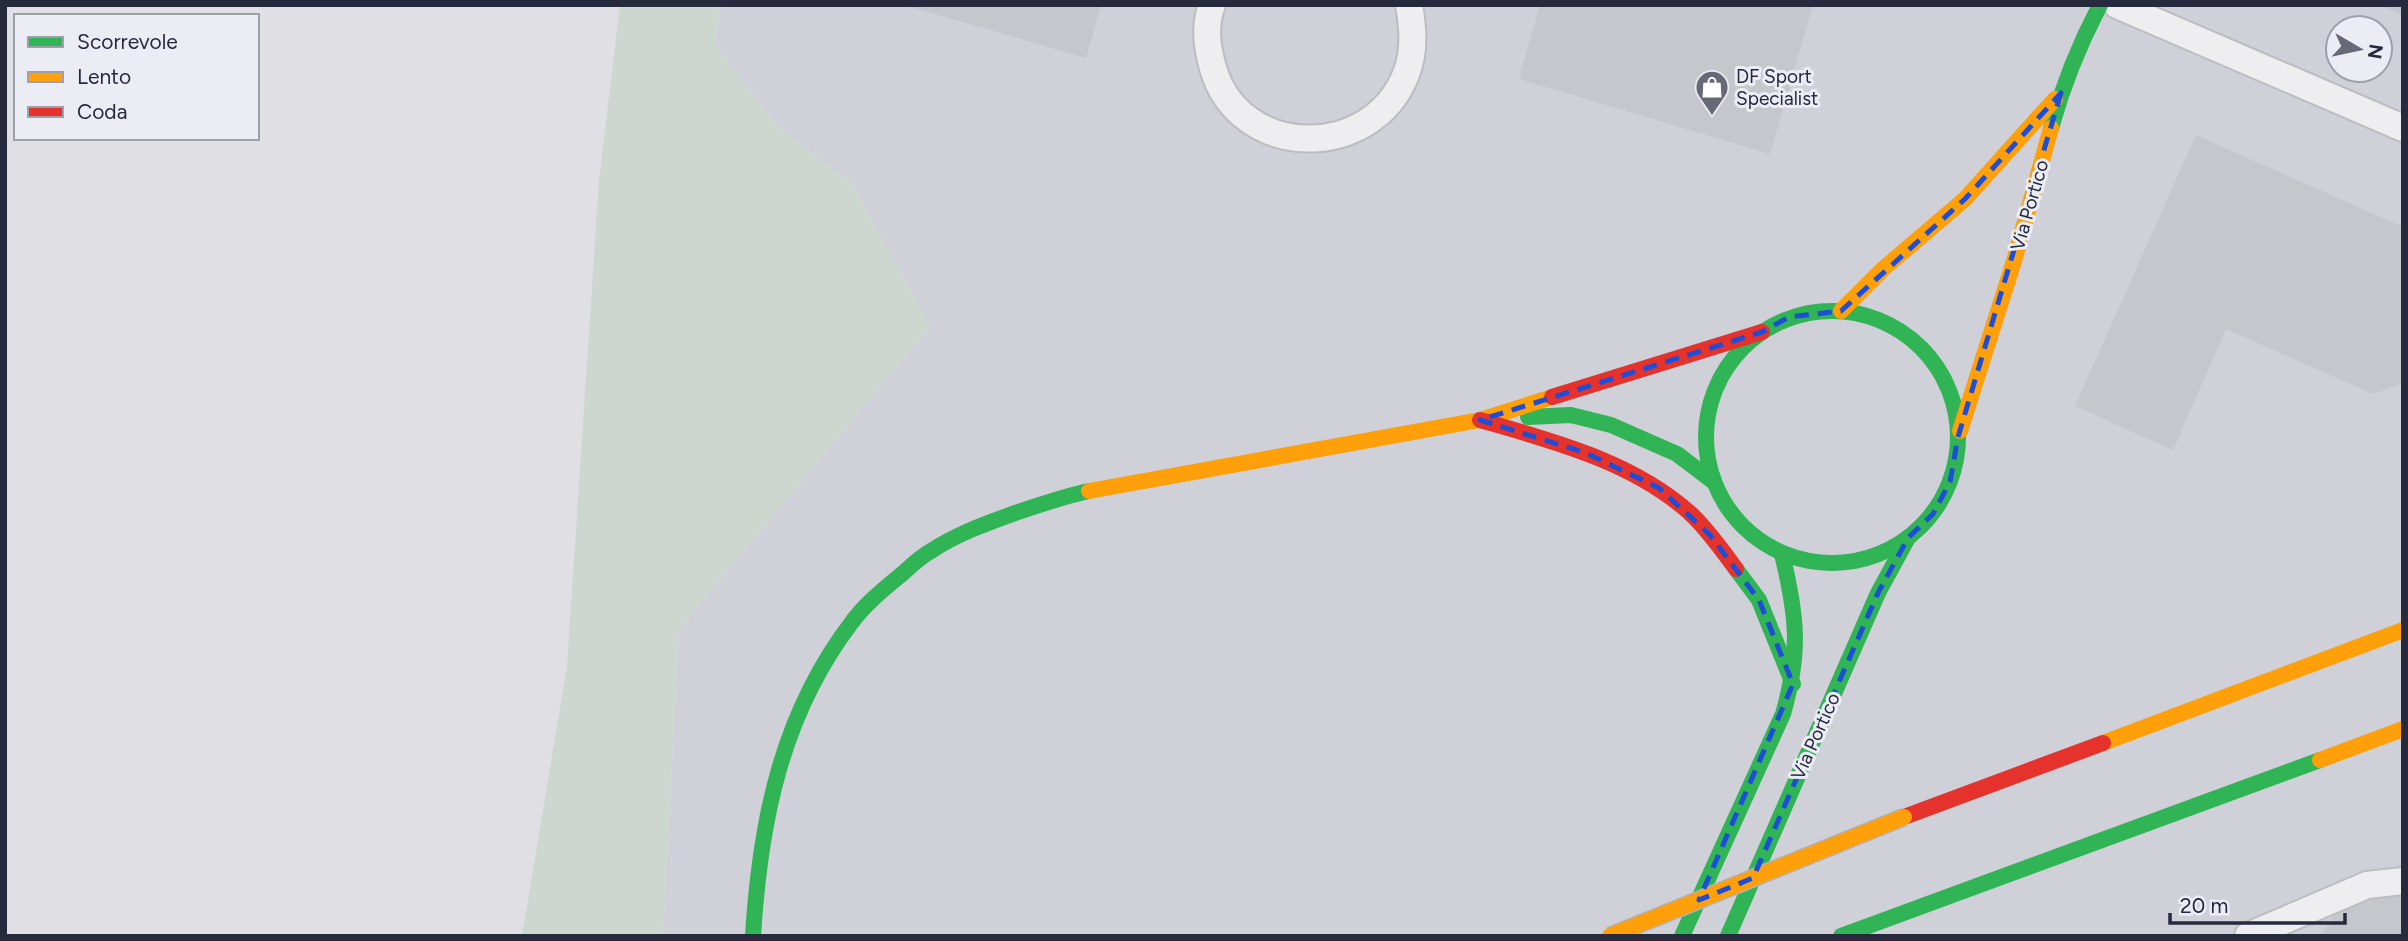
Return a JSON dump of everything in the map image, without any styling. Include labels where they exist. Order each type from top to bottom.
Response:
[{"type":"main road","name":"Via Portico","points":[[1958,437],[1952,396],[1930,356],[1912,338],[1867,315],[1841,310],[1815,311],[1789,317],[1762,332],[1743,347],[1728,365],[1712,397],[1706,422],[1705,448],[1714,482],[1730,512],[1753,537],[1782,554],[1802,560],[1827,564],[1853,563],[1882,554],[1908,538],[1933,514],[1950,482],[1958,437],[2014,261],[2061,93],[2083,37],[2100,5]]},
{"type":"main road","name":"Via Portico","points":[[1841,310],[1883,269],[1965,199],[2061,93]]},
{"type":"main road","points":[[753,936],[755,887],[769,806],[784,748],[814,679],[853,620],[890,584],[930,551],[972,528],[1069,495],[1480,420],[1762,332]]},
{"type":"main road","points":[[1480,420],[1571,415],[1611,425],[1677,454],[1714,482]]},
{"type":"main road","points":[[1480,420],[1551,441],[1623,469],[1659,488],[1692,515],[1759,600],[1793,684]]},
{"type":"main road","name":"Via Portico","points":[[1728,936],[1878,593],[1908,538]]},
{"type":"main road","name":"Via Portico","points":[[1682,936],[1783,714],[1793,684],[1798,637],[1782,554]]},
{"type":"main road","points":[[1610,936],[1904,817],[2403,630]]},
{"type":"main road","points":[[1845,934],[2403,729]]},
{"type":"main road","points":[[2343,752],[2391,751]]},
{"type":"main road","points":[[755,887],[768,936]]},
{"type":"lane","points":[[1212,5],[1208,15],[1207,50],[1217,82],[1236,110],[1264,129],[1295,139],[1330,138],[1362,126],[1388,104],[1406,75],[1413,40],[1409,5]]},
{"type":"lane","points":[[2117,5],[2403,128]]},
{"type":"lane","points":[[2248,936],[2367,885],[2403,881]]},
{"type":"highlighted area","points":[[2061,93],[1958,437],[1950,482],[1933,514],[1908,538],[1878,593],[1753,878],[1699,900],[1793,684],[1759,600],[1710,535],[1659,488],[1586,453],[1480,420],[1762,332],[1789,317],[1841,311],[1965,199]]},
{"type":"shaded area","points":[[620,5],[721,5],[715,44],[778,127],[852,184],[930,327],[679,629],[663,936],[522,936],[567,666],[599,180]]},
{"type":"shaded area","points":[[721,5],[2403,5],[2403,936],[663,936],[679,629],[930,327],[852,184],[778,127],[715,44]]},
{"type":"building","points":[[904,5],[1101,5],[1086,58]]},
{"type":"building","name":"DF Sport Specialist","points":[[1540,5],[1813,5],[1770,154],[1519,79]]},
{"type":"building","points":[[2381,5],[2403,5],[2403,16]]},
{"type":"building","points":[[2196,135],[2403,227],[2403,383],[2373,394],[2226,329],[2173,450],[2075,406]]},
{"type":"building","points":[[2385,891],[2403,899],[2403,936],[2321,936],[2338,909]]},
{"type":"traffic: fast","points":[[2051,128],[2072,65],[2100,5]]},
{"type":"traffic: fast","points":[[1820,311],[1844,311],[1869,316],[1892,326],[1912,339],[1930,357],[1953,400],[1958,437],[1956,462],[1949,485],[1930,517],[1912,535],[1869,558],[1844,563],[1820,563],[1795,558],[1772,548],[1752,535],[1734,517],[1711,474],[1706,449],[1706,425],[1711,400],[1721,377],[1734,357],[1752,339],[1795,316],[1820,311]]},
{"type":"traffic: fast","points":[[1528,417],[1571,415],[1611,425],[1677,454],[1714,482]]},
{"type":"traffic: fast","points":[[753,936],[761,852],[778,771],[808,694],[852,622],[882,591],[919,559],[941,545],[973,529],[1018,512],[1089,491]]},
{"type":"traffic: fast","points":[[1728,936],[1878,593],[1908,538]]},
{"type":"traffic: fast","points":[[1682,936],[1783,714],[1789,692],[1795,634],[1791,596],[1782,554]]},
{"type":"traffic: fast","points":[[1736,569],[1759,600],[1793,684]]},
{"type":"traffic: fast","points":[[1841,936],[2320,760]]},
{"type":"traffic: slow","points":[[1841,311],[1883,269],[1965,199],[2055,99]]},
{"type":"traffic: slow","points":[[1960,431],[2014,261],[2051,128]]},
{"type":"traffic: slow","points":[[1089,491],[1480,420],[1552,397]]},
{"type":"traffic: slow","points":[[2103,743],[2403,630]]},
{"type":"traffic: slow","points":[[2320,760],[2403,729]]},
{"type":"traffic: slow","points":[[1610,936],[1904,817]]},
{"type":"traffic: jam","points":[[1552,397],[1762,332]]},
{"type":"traffic: jam","points":[[1480,420],[1592,455],[1644,480],[1691,514],[1736,569]]},
{"type":"traffic: jam","points":[[1904,817],[2103,743]]},
{"type":"place","name":"DF Sport Specialist","points":[[1712,117]]}]
